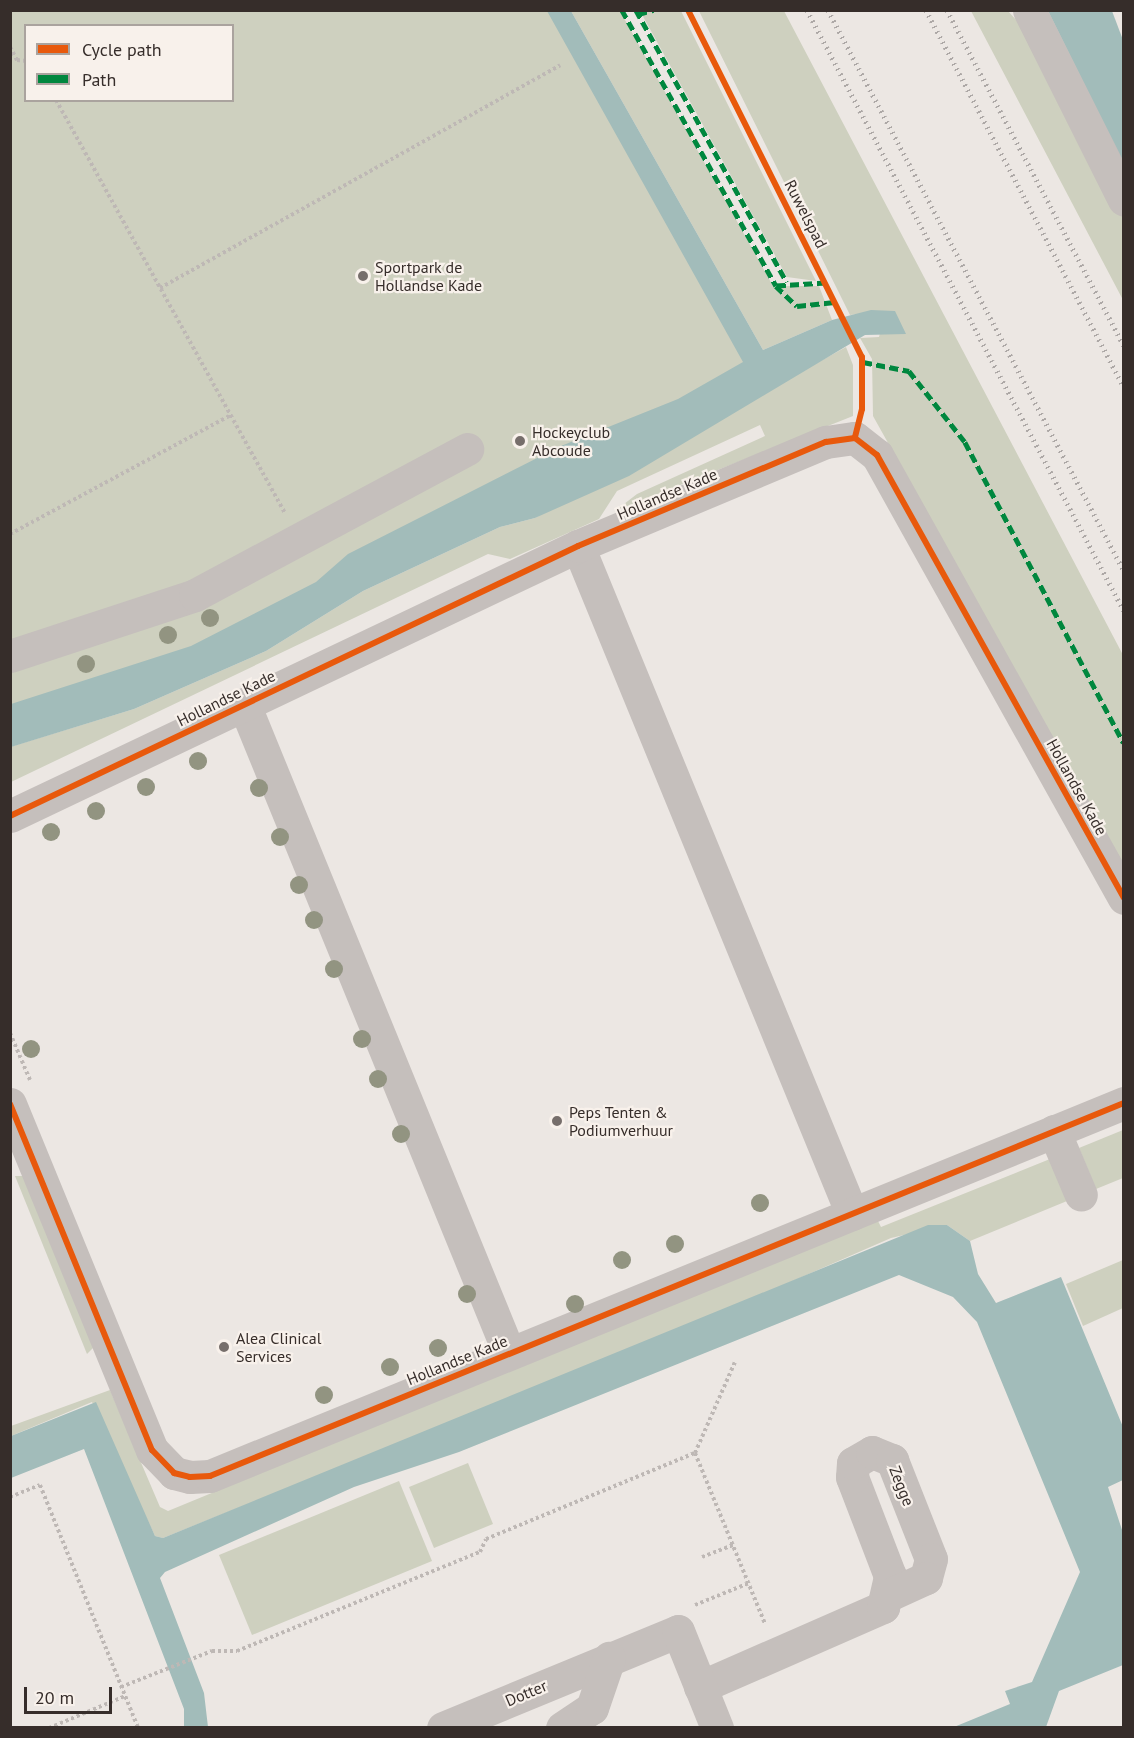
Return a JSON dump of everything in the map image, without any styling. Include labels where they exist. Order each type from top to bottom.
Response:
[{"type":"street","points":[[1029,10],[1124,200]]},
{"type":"street","name":"Hollandse Kade","points":[[10,816],[579,546],[826,442],[862,441],[877,455],[1124,898]]},
{"type":"street","points":[[10,656],[195,595],[467,449]]},
{"type":"street","points":[[579,546],[852,1214]]},
{"type":"street","name":"Hollandse Kade","points":[[244,704],[509,1353]]},
{"type":"street","name":"Hollandse Kade","points":[[22,1095],[152,1450],[174,1473],[210,1476],[1124,1103]]},
{"type":"street","points":[[1054,1131],[1081,1195]]},
{"type":"street","points":[[700,1687],[872,1617],[889,1595]]},
{"type":"street","points":[[678,1631],[717,1728]]},
{"type":"street","name":"Dotter","points":[[443,1728],[678,1631]]},
{"type":"street","points":[[562,1728],[592,1708],[609,1658]]},
{"type":"path","points":[[10,47],[17,60],[24,61]]},
{"type":"path","points":[[160,288],[560,65]]},
{"type":"path","points":[[57,102],[299,540]]},
{"type":"path","points":[[10,534],[231,416]]},
{"type":"path","points":[[10,1033],[22,1095]]},
{"type":"path","points":[[121,1687],[203,1655],[237,1651],[480,1552],[486,1539],[696,1453],[735,1362]]},
{"type":"path","points":[[696,1453],[778,1655]]},
{"type":"path","points":[[10,1497],[40,1485],[138,1728]]},
{"type":"path","points":[[702,1557],[733,1545]]},
{"type":"path","points":[[678,1631],[685,1610],[748,1583]]},
{"type":"path","points":[[49,1728],[125,1696]]},
{"type":"green space","name":"Sportpark de Hollandse Kade","points":[[10,11],[566,11],[767,369],[311,607],[11,726]]},
{"type":"green space","points":[[571,11],[620,11],[773,286],[819,286],[832,320],[763,350]]},
{"type":"green space","points":[[640,11],[681,11],[816,281],[787,277]]},
{"type":"green space","points":[[699,11],[784,11],[1123,655],[1123,864],[873,416],[872,359],[860,338],[879,337],[886,311],[850,315]]},
{"type":"green space","points":[[971,11],[1008,11],[1039,45],[1037,11],[1048,11],[1123,163],[1123,300]]},
{"type":"green space","points":[[846,347],[853,365],[853,416],[615,511],[637,494],[765,436],[760,425],[617,491],[599,519],[510,559],[488,554],[11,782],[10,747],[134,709],[266,651],[363,591],[500,527],[535,518]]},
{"type":"green space","points":[[1123,1130],[1123,1178],[1096,1189],[1079,1148]]},
{"type":"green space","points":[[1050,1159],[1067,1201],[970,1241],[947,1225],[891,1238],[676,1332],[163,1538],[155,1536],[92,1402],[11,1436],[11,1426],[110,1390],[160,1507],[168,1511],[877,1219],[881,1227]]},
{"type":"green space","points":[[15,1176],[24,1176],[94,1347],[87,1354]]},
{"type":"green space","points":[[1123,1260],[1123,1308],[1083,1326],[1066,1284]]},
{"type":"green space","points":[[468,1463],[493,1524],[434,1548],[409,1487]]},
{"type":"green space","points":[[399,1481],[432,1561],[252,1635],[219,1555]]},
{"type":"water","points":[[547,11],[571,11],[763,350],[832,320],[871,310],[895,311],[906,334],[865,335],[629,476],[535,518],[500,527],[363,591],[266,651],[134,709],[11,747],[11,704],[191,646],[316,582],[348,554],[561,446],[678,399],[743,362]]},
{"type":"water","points":[[1048,11],[1112,11],[1123,40],[1123,163]]},
{"type":"water","points":[[928,1225],[947,1225],[970,1241],[978,1274],[996,1303],[1061,1277],[1123,1427],[1123,1480],[1108,1487],[1123,1533],[1123,1665],[1059,1691],[1046,1727],[954,1727],[1010,1704],[1005,1691],[1032,1682],[1080,1572],[977,1322],[953,1297],[899,1275],[459,1452],[354,1487],[165,1572],[160,1578],[204,1693],[208,1727],[184,1727],[184,1709],[84,1449],[11,1478],[11,1436],[96,1402],[155,1536],[163,1538]]},
{"type":"railway","points":[[807,10],[1124,611]]},
{"type":"railway","points":[[828,10],[1124,571]]},
{"type":"railway","points":[[926,10],[1124,387]]},
{"type":"railway","points":[[947,10],[1124,346]]},
{"type":"marked path","points":[[622,10],[776,286]]},
{"type":"marked path","points":[[636,10],[787,282]]},
{"type":"marked path","points":[[638,14],[653,10]]},
{"type":"marked path","points":[[826,283],[776,286],[797,306],[835,302]]},
{"type":"marked path","points":[[863,362],[909,371],[965,442],[1124,743]]},
{"type":"cycle path","name":"Ruwelspad","points":[[688,10],[862,357],[862,409],[855,438]]},
{"type":"cycle path","points":[[10,816],[578,546],[826,442],[855,438],[877,455],[1124,898]]},
{"type":"cycle path","points":[[10,1104],[152,1450],[174,1473],[190,1477],[210,1476],[1124,1103]]},
{"type":"place","name":"Sportpark de Hollandse Kade","points":[[363,276]]},
{"type":"place","name":"Hockeyclub Abcoude","points":[[520,441]]},
{"type":"place","name":"Peps Tenten & Podiumverhuur","points":[[557,1121]]},
{"type":"place","name":"Alea Clinical Services","points":[[224,1347]]}]
